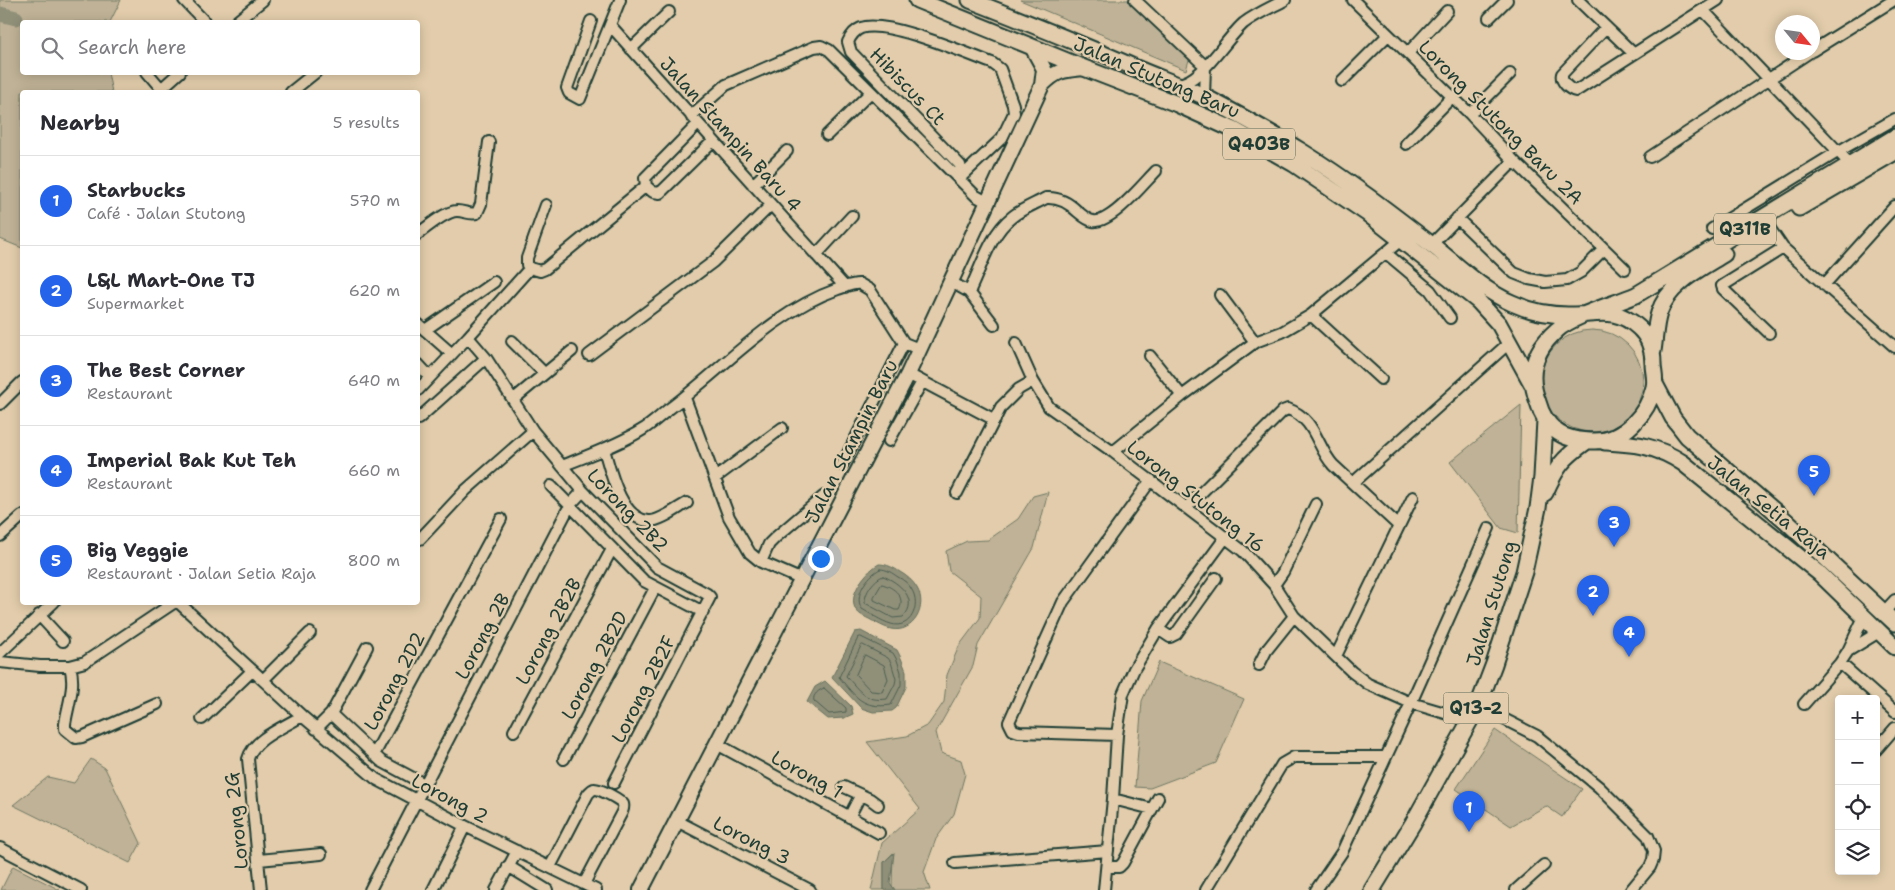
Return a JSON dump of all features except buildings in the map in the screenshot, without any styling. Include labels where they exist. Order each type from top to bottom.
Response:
[{"type":"main road","name":"Jalan Stutong Baru","points":[[917,0],[1177,104],[1234,130],[1294,164],[1350,201],[1478,301],[1499,324],[1533,386]]},
{"type":"main road","name":"Jalan Stutong Baru","points":[[970,0],[1204,97],[1301,152],[1368,197],[1480,283],[1510,303],[1536,312],[1570,315],[1591,313]]},
{"type":"main road","name":"Q311B","points":[[1591,313],[1636,295],[1895,137]]},
{"type":"main road","points":[[1653,353],[1647,338],[1630,321],[1610,312],[1591,313],[1565,323],[1546,342],[1532,374],[1533,386],[1542,414],[1556,431],[1567,437],[1592,441],[1614,437],[1633,425],[1645,409],[1655,384],[1653,353],[1658,314],[1662,303],[1672,289],[1768,226],[1895,152]]},
{"type":"main road","name":"Jalan Setia Raja","points":[[1655,384],[1673,418],[1686,436],[1785,520],[1890,617]]},
{"type":"main road","name":"Q13-2","points":[[1538,508],[1544,459],[1546,420]]},
{"type":"main road","name":"Jalan Setia Raja","points":[[1592,441],[1645,445],[1674,457],[1683,463],[1819,573],[1895,647]]},
{"type":"main road","name":"Q13-2","points":[[1538,508],[1555,471],[1564,459],[1592,441]]},
{"type":"main road","name":"Jalan Stutong","points":[[1372,890],[1478,706],[1512,614],[1524,572],[1538,508]]},
{"type":"street","points":[[184,0],[202,20]]},
{"type":"street","points":[[238,20],[263,0]]},
{"type":"street","points":[[591,21],[567,88],[570,93],[580,99],[620,0]]},
{"type":"street","points":[[1174,84],[1180,84],[1193,77],[1244,23],[1285,0]]},
{"type":"street","name":"Lorong Stutong Baru 2A","points":[[1353,0],[1625,269]]},
{"type":"street","points":[[1489,18],[1507,0]]},
{"type":"street","points":[[1578,0],[1633,53]]},
{"type":"street","points":[[1606,27],[1562,74],[1562,80],[1571,90],[1576,91],[1718,0]]},
{"type":"street","points":[[1820,47],[1894,0]]},
{"type":"street","points":[[1137,1],[1205,66],[1204,97]]},
{"type":"street","points":[[1703,10],[1850,164]]},
{"type":"street","points":[[1408,53],[1447,11]]},
{"type":"street","points":[[631,50],[669,12]]},
{"type":"street","name":"Jalan Stampin Baru 4","points":[[610,25],[845,287]]},
{"type":"street","name":"Hibiscus Ct","points":[[871,26],[908,33],[992,64],[1000,69],[1014,113],[1002,138],[957,177],[960,165],[851,52],[848,42],[854,32],[871,26]]},
{"type":"street","points":[[1342,81],[1388,35]]},
{"type":"street","points":[[713,141],[660,193],[653,192],[646,186],[645,178],[726,85],[806,50],[821,46],[829,50],[976,196],[987,202]]},
{"type":"street","name":"Jalan Stampin Baru","points":[[1032,47],[1044,69],[1042,85]]},
{"type":"street","points":[[1650,157],[1799,60]]},
{"type":"street","name":"Jalan Stampin Baru","points":[[645,889],[677,821],[800,579],[908,374],[1042,85],[1050,76],[1063,70],[1084,68]]},
{"type":"street","points":[[1470,114],[1510,74]]},
{"type":"street","points":[[150,75],[162,90]]},
{"type":"street","points":[[164,90],[177,75]]},
{"type":"street","points":[[294,90],[312,75]]},
{"type":"street","points":[[828,135],[871,92]]},
{"type":"street","points":[[1406,144],[1452,97]]},
{"type":"street","points":[[1712,229],[1895,119]]},
{"type":"street","points":[[420,233],[455,211],[477,213],[481,204],[489,142]]},
{"type":"street","points":[[754,185],[787,151]]},
{"type":"street","points":[[1431,245],[1514,161]]},
{"type":"street","points":[[969,292],[991,245],[1003,226],[1019,212],[1046,198],[1052,197],[1070,204],[1087,220],[1095,222],[1102,220],[1119,208],[1156,171]]},
{"type":"street","points":[[546,205],[527,258],[527,264],[530,268],[540,271],[545,269],[646,186]]},
{"type":"street","points":[[589,355],[713,262],[771,205]]},
{"type":"street","points":[[1824,285],[1895,206]]},
{"type":"street","points":[[816,254],[852,216]]},
{"type":"street","points":[[1457,218],[1514,273],[1529,279],[1545,282],[1567,280],[1580,272],[1604,248]]},
{"type":"street","points":[[1768,226],[1783,248],[1895,348]]},
{"type":"street","points":[[1113,452],[1182,396],[1255,342],[1282,332],[1311,316],[1402,240]]},
{"type":"street","points":[[1769,333],[1738,305],[1722,286],[1783,248]]},
{"type":"street","points":[[1386,253],[1430,290],[1450,318]]},
{"type":"street","points":[[420,388],[530,268]]},
{"type":"street","points":[[452,354],[421,327],[494,282]]},
{"type":"street","points":[[951,282],[969,292],[994,325]]},
{"type":"street","points":[[562,466],[604,449],[642,430],[685,398],[730,360],[750,340],[796,308],[845,287],[860,284],[870,290],[904,343],[919,348]]},
{"type":"street","points":[[1220,295],[1255,342]]},
{"type":"street","points":[[1311,316],[1381,380]]},
{"type":"street","name":"Lorong 2B2","points":[[468,336],[486,358],[533,431],[583,491],[657,567],[709,595],[703,612]]},
{"type":"street","points":[[512,341],[544,373]]},
{"type":"street","points":[[1353,483],[1510,342]]},
{"type":"street","points":[[842,465],[904,343]]},
{"type":"street","name":"Lorong Stutong 16","points":[[1016,343],[1033,381],[1049,407],[1151,480],[1243,551],[1274,585],[1294,616],[1352,672],[1368,684],[1411,703],[1469,720]]},
{"type":"street","points":[[514,400],[572,351]]},
{"type":"street","points":[[1150,356],[1182,396]]},
{"type":"street","points":[[420,417],[486,358]]},
{"type":"street","points":[[420,366],[430,377]]},
{"type":"street","points":[[908,374],[995,420]]},
{"type":"street","points":[[957,493],[1008,398],[1033,381]]},
{"type":"street","points":[[890,441],[922,382]]},
{"type":"street","points":[[0,404],[20,384]]},
{"type":"street","points":[[685,398],[729,517],[738,535],[750,553],[761,562],[800,579]]},
{"type":"street","points":[[1187,508],[1282,411],[1288,409],[1309,424],[1317,436],[1324,456],[1399,526]]},
{"type":"street","points":[[715,478],[782,428]]},
{"type":"street","points":[[420,539],[466,490],[533,431]]},
{"type":"street","points":[[604,449],[622,501],[642,519],[648,521],[656,520],[688,503]]},
{"type":"street","points":[[1117,735],[1019,732],[1013,730],[1010,722],[1062,602],[1151,480]]},
{"type":"street","points":[[551,486],[644,581],[703,612]]},
{"type":"street","name":"Lorong 2B","points":[[370,890],[570,505],[583,491]]},
{"type":"street","points":[[761,562],[769,544],[776,536],[824,496]]},
{"type":"street","points":[[1336,656],[1413,497]]},
{"type":"street","points":[[1274,585],[1283,572],[1316,504]]},
{"type":"street","name":"Lorong 2D2","points":[[374,755],[501,518]]},
{"type":"street","points":[[0,536],[19,519]]},
{"type":"street","points":[[1316,890],[1342,852],[1490,528]]},
{"type":"street","points":[[1104,890],[1117,735],[1123,694],[1134,669],[1158,629],[1225,538]]},
{"type":"street","name":"Lorong 2B2B","points":[[514,731],[612,549]]},
{"type":"street","points":[[1158,629],[1170,637],[1174,636],[1216,578]]},
{"type":"street","points":[[1194,579],[1209,588]]},
{"type":"street","name":"Lorong 2B2D","points":[[564,759],[656,588]]},
{"type":"street","points":[[1890,617],[1895,600]]},
{"type":"street","points":[[0,653],[51,605]]},
{"type":"street","points":[[0,662],[40,666],[70,666],[85,662],[172,605]]},
{"type":"street","name":"Lorong 2","points":[[180,605],[302,716],[376,779],[465,826],[596,890]]},
{"type":"street","name":"Lorong 2B2F","points":[[614,783],[703,612]]},
{"type":"street","points":[[39,615],[63,641]]},
{"type":"street","points":[[1259,665],[1266,651],[1294,616]]},
{"type":"street","points":[[1804,704],[1840,663],[1864,618]]},
{"type":"street","points":[[1848,651],[1880,632]]},
{"type":"street","points":[[263,680],[310,633]]},
{"type":"street","points":[[316,728],[331,714],[367,647]]},
{"type":"street","points":[[1840,663],[1895,712]]},
{"type":"street","points":[[70,666],[73,689],[67,709],[65,729],[76,738],[157,704]]},
{"type":"street","points":[[202,720],[252,671]]},
{"type":"street","points":[[1478,706],[1537,736],[1599,787],[1648,836],[1654,851],[1653,860],[1650,867],[1631,890]]},
{"type":"street","points":[[331,714],[380,762],[424,784]]},
{"type":"street","name":"Lorong 2G","points":[[261,890],[248,759],[250,750],[257,743],[302,716]]},
{"type":"street","points":[[1880,745],[1895,728]]},
{"type":"street","name":"Lorong 1","points":[[717,744],[880,833]]},
{"type":"street","points":[[1206,890],[1282,764],[1288,759],[1294,757],[1385,757]]},
{"type":"street","points":[[844,787],[870,799],[878,806]]},
{"type":"street","points":[[550,867],[592,790],[597,789],[608,794],[622,802],[624,806],[584,884]]},
{"type":"street","points":[[849,817],[860,796]]},
{"type":"street","points":[[1107,867],[1119,867],[1123,863],[1158,798]]},
{"type":"street","points":[[1113,799],[1152,809]]},
{"type":"street","name":"Lorong 3","points":[[677,821],[810,890]]},
{"type":"street","points":[[433,890],[465,826]]},
{"type":"street","points":[[0,848],[81,890]]},
{"type":"street","points":[[496,890],[517,851]]},
{"type":"street","points":[[955,863],[1108,851]]},
{"type":"street","points":[[258,860],[321,854]]},
{"type":"street","points":[[1516,890],[1544,864]]},
{"type":"street","points":[[508,866],[547,890]]},
{"type":"shaded area","points":[[0,0],[121,0],[111,20],[20,20],[20,75],[108,75],[112,90],[20,90],[20,247],[0,239]]},
{"type":"shaded area","points":[[1020,0],[1128,0],[1189,60],[1186,70]]},
{"type":"shaded area","points":[[1592,330],[1612,333],[1621,338],[1635,352],[1640,361],[1643,381],[1640,401],[1635,410],[1621,424],[1612,429],[1592,432],[1572,429],[1563,424],[1549,410],[1544,401],[1541,381],[1544,361],[1549,352],[1563,338],[1572,333]]},
{"type":"shaded area","points":[[1521,405],[1518,533],[1501,528],[1450,462]]},
{"type":"shaded area","points":[[1048,492],[1034,548],[978,645],[973,666],[936,732],[941,753],[961,760],[965,774],[954,814],[936,839],[924,872],[930,890],[895,890],[892,886],[893,853],[884,862],[884,890],[871,890],[882,843],[920,809],[867,742],[907,736],[928,725],[944,702],[947,675],[959,646],[980,618],[981,596],[949,571],[946,551],[967,541],[988,540],[1018,519],[1033,496]]},
{"type":"shaded area","points":[[1159,662],[1244,699],[1216,763],[1150,788],[1135,787],[1142,701]]},
{"type":"shaded area","points":[[1495,730],[1582,789],[1562,817],[1546,806],[1511,826],[1456,789]]},
{"type":"shaded area","points":[[91,759],[105,768],[141,843],[130,863],[13,805],[48,777],[74,783]]},
{"type":"shaded area","points":[[13,866],[60,890],[1,890]]},
{"type":"water","points":[[879,564],[890,566],[903,574],[912,581],[920,595],[921,603],[917,617],[906,627],[891,629],[856,611],[854,596],[857,588],[867,574]]},
{"type":"water","points":[[861,631],[897,650],[901,658],[906,671],[906,687],[896,708],[892,711],[873,712],[861,708],[832,677],[855,632]]},
{"type":"water","points":[[825,681],[851,706],[853,714],[844,718],[828,719],[807,702],[815,687]]},
{"type":"water","points":[[894,853],[890,883],[895,890],[884,890],[884,862]]},
{"type":"waterway","points":[[0,14],[16,18]]},
{"type":"place","name":"Big Veggie","points":[[1814,496]]},
{"type":"place","name":"The Best Corner","points":[[1614,547]]},
{"type":"place","name":"L&L Mart-One TJ","points":[[1593,616]]},
{"type":"place","name":"Imperial Bak Kut Teh","points":[[1629,657]]},
{"type":"place","name":"Starbucks","points":[[1469,832]]}]
